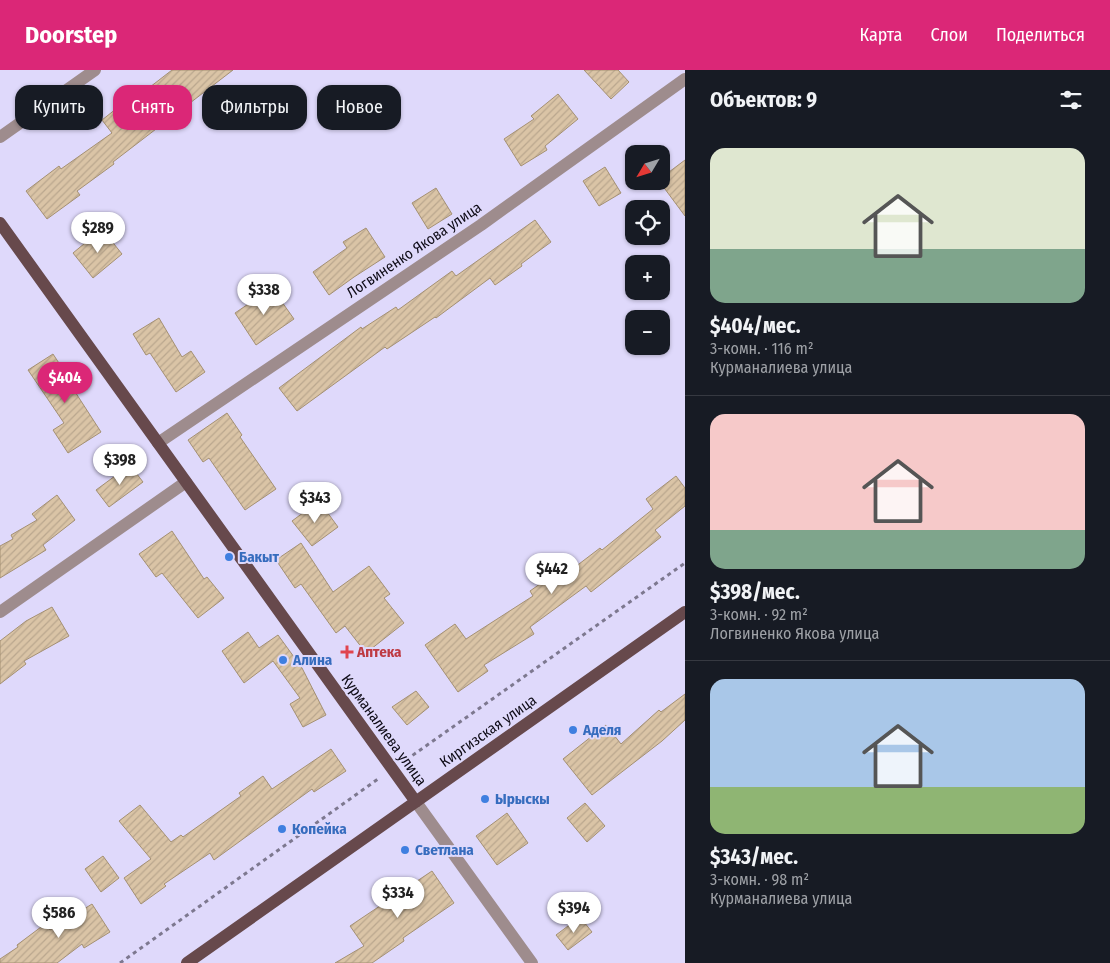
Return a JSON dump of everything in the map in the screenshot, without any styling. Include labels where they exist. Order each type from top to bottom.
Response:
[{"type":"main road","name":"Курманалиева улица","points":[[0,223],[416,802]]},
{"type":"main road","name":"Киргизская улица","points":[[186,963],[685,612]]},
{"type":"street","points":[[0,137],[95,70]]},
{"type":"street","name":"Логвиненко Якова улица","points":[[158,443],[481,225],[685,79]]},
{"type":"street","points":[[0,612],[186,482]]},
{"type":"street","name":"Курманалиева улица","points":[[416,802],[532,963]]},
{"type":"building","points":[[172,70],[233,70],[213,85],[202,85],[202,94],[192,101],[192,85],[153,85]]},
{"type":"building","points":[[584,70],[618,70],[629,82],[611,99]]},
{"type":"building","points":[[558,94],[578,119],[545,146],[547,150],[521,166],[504,139],[534,119],[531,116]]},
{"type":"building","points":[[113,111],[113,130],[155,130],[113,162],[114,164],[77,191],[80,195],[47,219],[26,191],[59,166],[61,169],[112,133],[103,119]]},
{"type":"building","points":[[685,160],[685,216],[666,190],[670,190],[670,171]]},
{"type":"building","points":[[605,167],[621,193],[599,206],[583,181]]},
{"type":"building","points":[[436,188],[452,214],[428,229],[412,203]]},
{"type":"building","points":[[535,220],[551,242],[495,285],[490,278],[436,318],[387,349],[385,347],[297,411],[279,388],[361,327],[362,329],[396,307],[398,310],[452,271],[456,276]]},
{"type":"building","points":[[366,228],[385,257],[329,295],[313,272],[347,248],[343,242]]},
{"type":"building","points":[[102,229],[122,254],[93,278],[73,253]]},
{"type":"building","points":[[272,288],[294,319],[256,345],[235,313]]},
{"type":"building","points":[[159,318],[182,357],[191,351],[205,372],[176,392],[150,353],[146,355],[133,334]]},
{"type":"building","points":[[53,354],[101,432],[68,453],[53,430],[64,423],[28,370]]},
{"type":"building","points":[[227,413],[242,435],[240,437],[276,489],[245,510],[209,458],[203,462],[188,440]]},
{"type":"building","points":[[130,465],[143,482],[109,507],[96,490]]},
{"type":"building","points":[[676,476],[685,488],[685,506],[655,530],[661,537],[591,592],[586,586],[530,627],[534,634],[484,665],[488,671],[458,692],[425,645],[455,624],[466,639],[533,596],[530,591],[554,574],[558,580],[600,548],[602,550],[653,509],[646,499]]},
{"type":"building","points":[[57,495],[75,520],[43,545],[46,550],[0,578],[0,546],[13,539],[11,535],[37,520],[32,514]]},
{"type":"building","points":[[319,501],[338,527],[312,546],[292,521]]},
{"type":"building","points":[[172,531],[204,579],[207,577],[224,598],[198,618],[162,573],[156,577],[139,554]]},
{"type":"building","points":[[301,543],[333,592],[369,566],[390,594],[384,598],[404,623],[366,653],[345,626],[336,633],[301,584],[295,588],[276,560]]},
{"type":"building","points":[[52,607],[69,636],[24,661],[26,664],[0,684],[0,641],[26,621]]},
{"type":"building","points":[[248,632],[259,648],[278,635],[302,668],[326,715],[303,727],[290,704],[300,698],[273,661],[244,683],[222,651]]},
{"type":"building","points":[[416,691],[429,707],[407,725],[392,707]]},
{"type":"building","points":[[685,694],[685,720],[662,741],[592,795],[563,759],[606,725],[621,744],[659,710],[661,712]]},
{"type":"building","points":[[331,749],[346,771],[314,792],[312,789],[214,860],[210,853],[164,884],[166,886],[141,904],[124,878],[151,859],[119,821],[140,805],[171,842],[181,835],[183,837],[241,796],[239,793],[263,776],[272,789]]},
{"type":"building","points":[[585,803],[605,826],[587,842],[567,818]]},
{"type":"building","points":[[507,813],[528,843],[497,865],[476,836]]},
{"type":"building","points":[[103,856],[119,878],[101,892],[85,869]]},
{"type":"building","points":[[432,871],[454,903],[403,938],[404,941],[372,963],[335,963],[364,946],[350,926]]},
{"type":"building","points":[[92,904],[110,932],[84,948],[82,944],[57,963],[0,963],[0,959],[18,947],[17,945],[45,924],[50,930]]},
{"type":"building","points":[[580,917],[592,932],[568,950],[556,935]]},
{"type":"place","name":"Бакыт","points":[[229,557]]},
{"type":"place","name":"Аптека","points":[[347,652]]},
{"type":"place","name":"Алина","points":[[283,660]]},
{"type":"place","name":"Аделя","points":[[573,730]]},
{"type":"place","name":"Ырыскы","points":[[485,799]]},
{"type":"place","name":"Копейка","points":[[282,829]]},
{"type":"place","name":"Светлана","points":[[405,850]]}]
